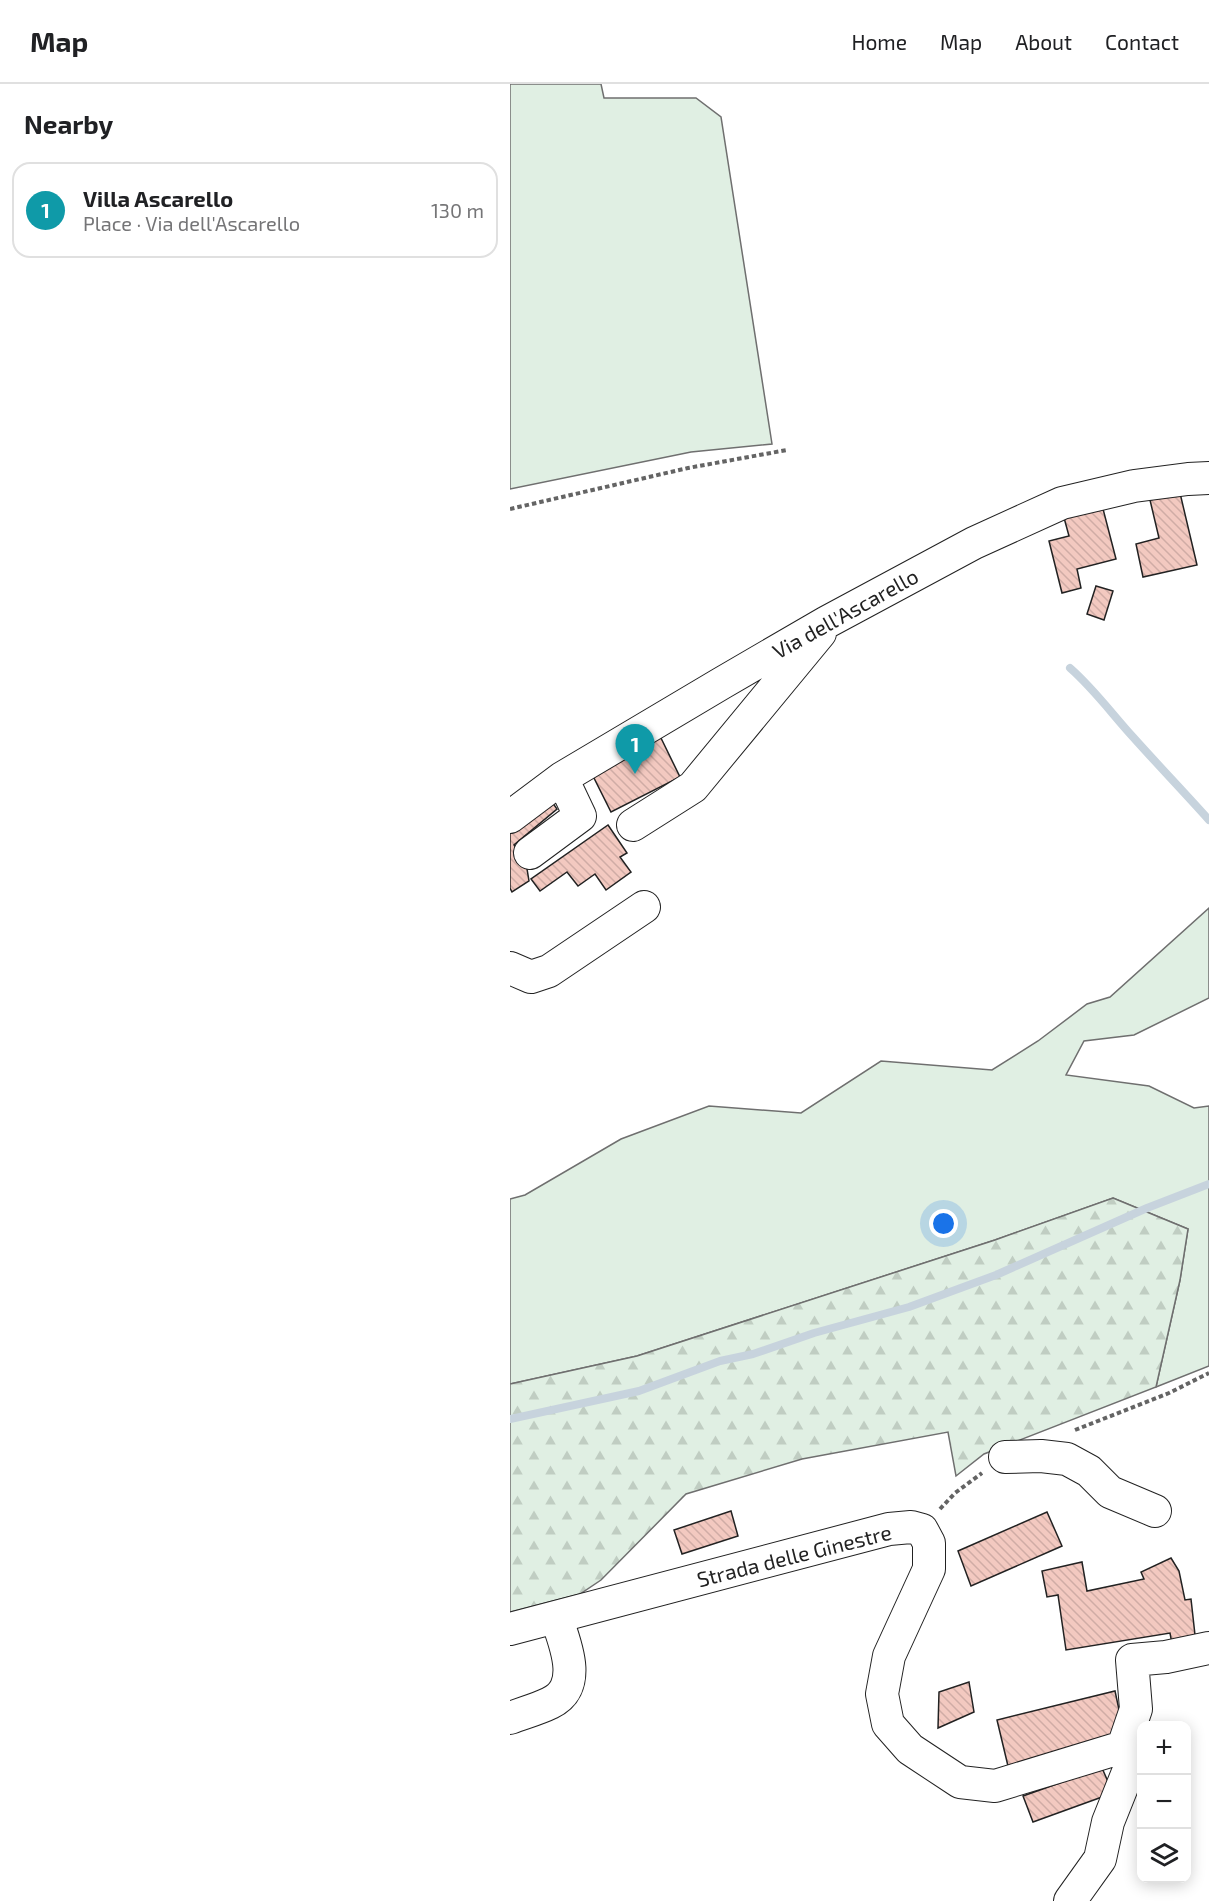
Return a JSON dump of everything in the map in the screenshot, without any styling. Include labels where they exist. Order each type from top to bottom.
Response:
[{"type":"street","name":"Via dell'Ascarello","points":[[510,817],[562,778],[827,622],[974,543],[1062,503],[1134,486],[1188,478],[1209,478]]},
{"type":"street","points":[[633,825],[693,787],[809,648],[827,622]]},
{"type":"street","points":[[530,853],[580,816],[562,778]]},
{"type":"street","points":[[510,968],[531,976],[549,971],[644,907]]},
{"type":"street","points":[[1005,1457],[1041,1456],[1068,1459],[1089,1471],[1110,1492],[1155,1511]]},
{"type":"street","name":"Strada delle Ginestre","points":[[510,1629],[889,1529],[911,1527],[922,1530],[929,1543],[929,1569],[889,1656],[882,1694],[888,1725],[910,1749],[960,1782],[995,1786],[1123,1747],[1136,1709],[1132,1660],[1166,1657]]},
{"type":"street","points":[[510,1718],[553,1702],[565,1690],[570,1672],[569,1655],[556,1617]]},
{"type":"street","points":[[1145,1721],[1153,1678],[1166,1657],[1209,1648]]},
{"type":"street","points":[[1070,1901],[1100,1859],[1108,1822],[1137,1750]]},
{"type":"path","points":[[510,509],[688,468],[787,450]]},
{"type":"green space","points":[[510,84],[601,84],[604,98],[696,98],[721,117],[772,444],[691,452],[510,489]]},
{"type":"green space","points":[[1209,908],[1209,998],[1134,1035],[1084,1041],[1066,1075],[1149,1086],[1194,1108],[1209,1106],[1209,1366],[1156,1387],[1180,1280],[1188,1229],[1113,1198],[995,1240],[637,1356],[510,1384],[510,1199],[525,1195],[621,1139],[709,1106],[801,1113],[881,1061],[992,1070],[1038,1041],[1087,1004],[1110,997]]},
{"type":"green space","points":[[1113,1198],[1188,1229],[1180,1280],[1156,1387],[984,1454],[956,1476],[948,1432],[802,1459],[686,1494],[601,1580],[580,1594],[510,1612],[510,1384],[637,1356],[995,1240]]},
{"type":"building","points":[[1180,493],[1197,565],[1143,577],[1136,544],[1159,538],[1150,500]]},
{"type":"building","points":[[1102,505],[1116,559],[1077,569],[1081,588],[1062,593],[1049,541],[1069,536],[1063,514]]},
{"type":"building","points":[[1096,586],[1113,591],[1104,620],[1087,614]]},
{"type":"building","points":[[660,736],[680,777],[611,812],[591,772]]},
{"type":"building","points":[[550,799],[557,809],[514,845],[526,863],[529,881],[512,892],[510,888],[510,830]]},
{"type":"building","points":[[608,825],[627,853],[620,857],[631,872],[606,890],[595,874],[578,886],[567,872],[540,891],[531,879]]},
{"type":"building","points":[[731,1511],[738,1536],[682,1554],[674,1530]]},
{"type":"building","points":[[1047,1512],[1062,1546],[971,1586],[958,1551]]},
{"type":"building","points":[[1171,1558],[1179,1571],[1185,1600],[1191,1599],[1196,1644],[1173,1649],[1170,1633],[1066,1650],[1058,1595],[1047,1597],[1042,1571],[1082,1562],[1087,1591],[1144,1579],[1141,1572]]},
{"type":"building","points":[[969,1682],[974,1712],[938,1728],[939,1692]]},
{"type":"building","points":[[1115,1691],[1124,1733],[1008,1766],[997,1720]]},
{"type":"building","points":[[1102,1768],[1113,1793],[1033,1822],[1023,1796]]},
{"type":"waterway","points":[[1070,668],[1209,820]]},
{"type":"waterway","points":[[510,1419],[639,1391],[720,1361],[753,1354],[814,1333],[909,1307],[996,1275],[1147,1208],[1209,1184]]},
{"type":"place","name":"Villa Ascarello","points":[[635,774]]}]
